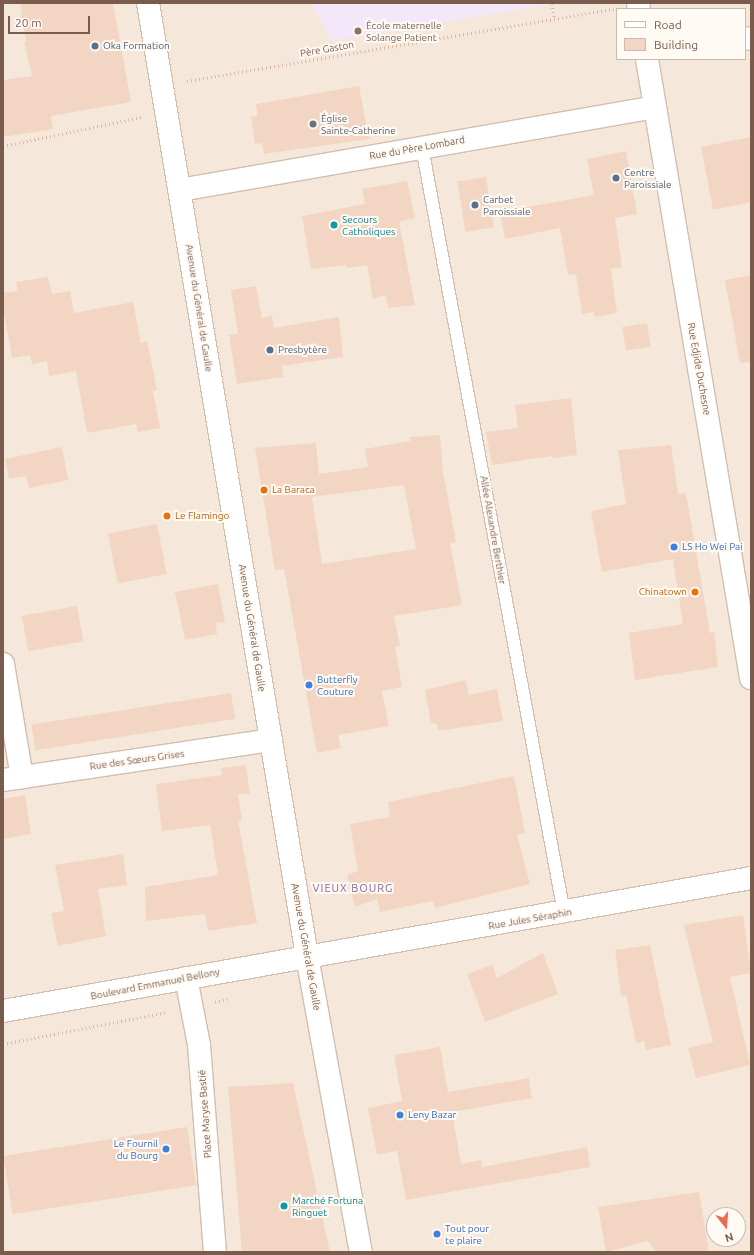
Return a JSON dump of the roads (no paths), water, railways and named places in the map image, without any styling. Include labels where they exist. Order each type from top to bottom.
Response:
[{"type":"street","name":"Avenue du Général de Gaulle","points":[[148,3],[271,740],[361,1252]]},
{"type":"street","name":"Rue Edjide Duchesne","points":[[647,60],[751,678]]},
{"type":"street","name":"Rue du Père Lombard","points":[[180,190],[655,107]]},
{"type":"street","points":[[3,664],[13,779]]},
{"type":"street","name":"Rue des Sœurs Grises","points":[[13,779],[271,740]]},
{"type":"street","name":"Rue Jules Séraphin","points":[[308,956],[564,913],[751,878]]},
{"type":"street","name":"Boulevard Emmanuel Bellony","points":[[3,1011],[308,956]]},
{"type":"street","name":"Place Maryse Bastié","points":[[186,978],[193,1007],[204,1095],[215,1252]]},
{"type":"lane","name":"Allée Alexandre Berthier","points":[[422,148],[564,913]]},
{"type":"place","name":"École maternelle Solange Patient","points":[[358,31]]},
{"type":"place","name":"Oka Formation","points":[[95,46]]},
{"type":"place","name":"Église Sainte-Catherine","points":[[313,124]]},
{"type":"place","name":"Centre Paroissiale","points":[[616,178]]},
{"type":"place","name":"Carbet Paroissiale","points":[[475,205]]},
{"type":"place","name":"Secours Catholiques","points":[[334,225]]},
{"type":"place","name":"Presbytère","points":[[270,350]]},
{"type":"place","name":"La Baraca","points":[[264,490]]},
{"type":"place","name":"Le Flamingo","points":[[167,516]]},
{"type":"place","name":"LS Ho Wei Pai","points":[[674,547]]},
{"type":"place","name":"Chinatown","points":[[695,592]]},
{"type":"place","name":"Butterfly Couture","points":[[309,685]]},
{"type":"place","name":"Leny Bazar","points":[[400,1115]]},
{"type":"place","name":"Le Fournil du Bourg","points":[[166,1149]]},
{"type":"place","name":"Marché Fortuna Ringuet","points":[[284,1206]]},
{"type":"place","name":"Tout pour te plaire","points":[[437,1234]]},
{"type":"district","name":"VIEUX BOURG","points":[[353,888]]}]
